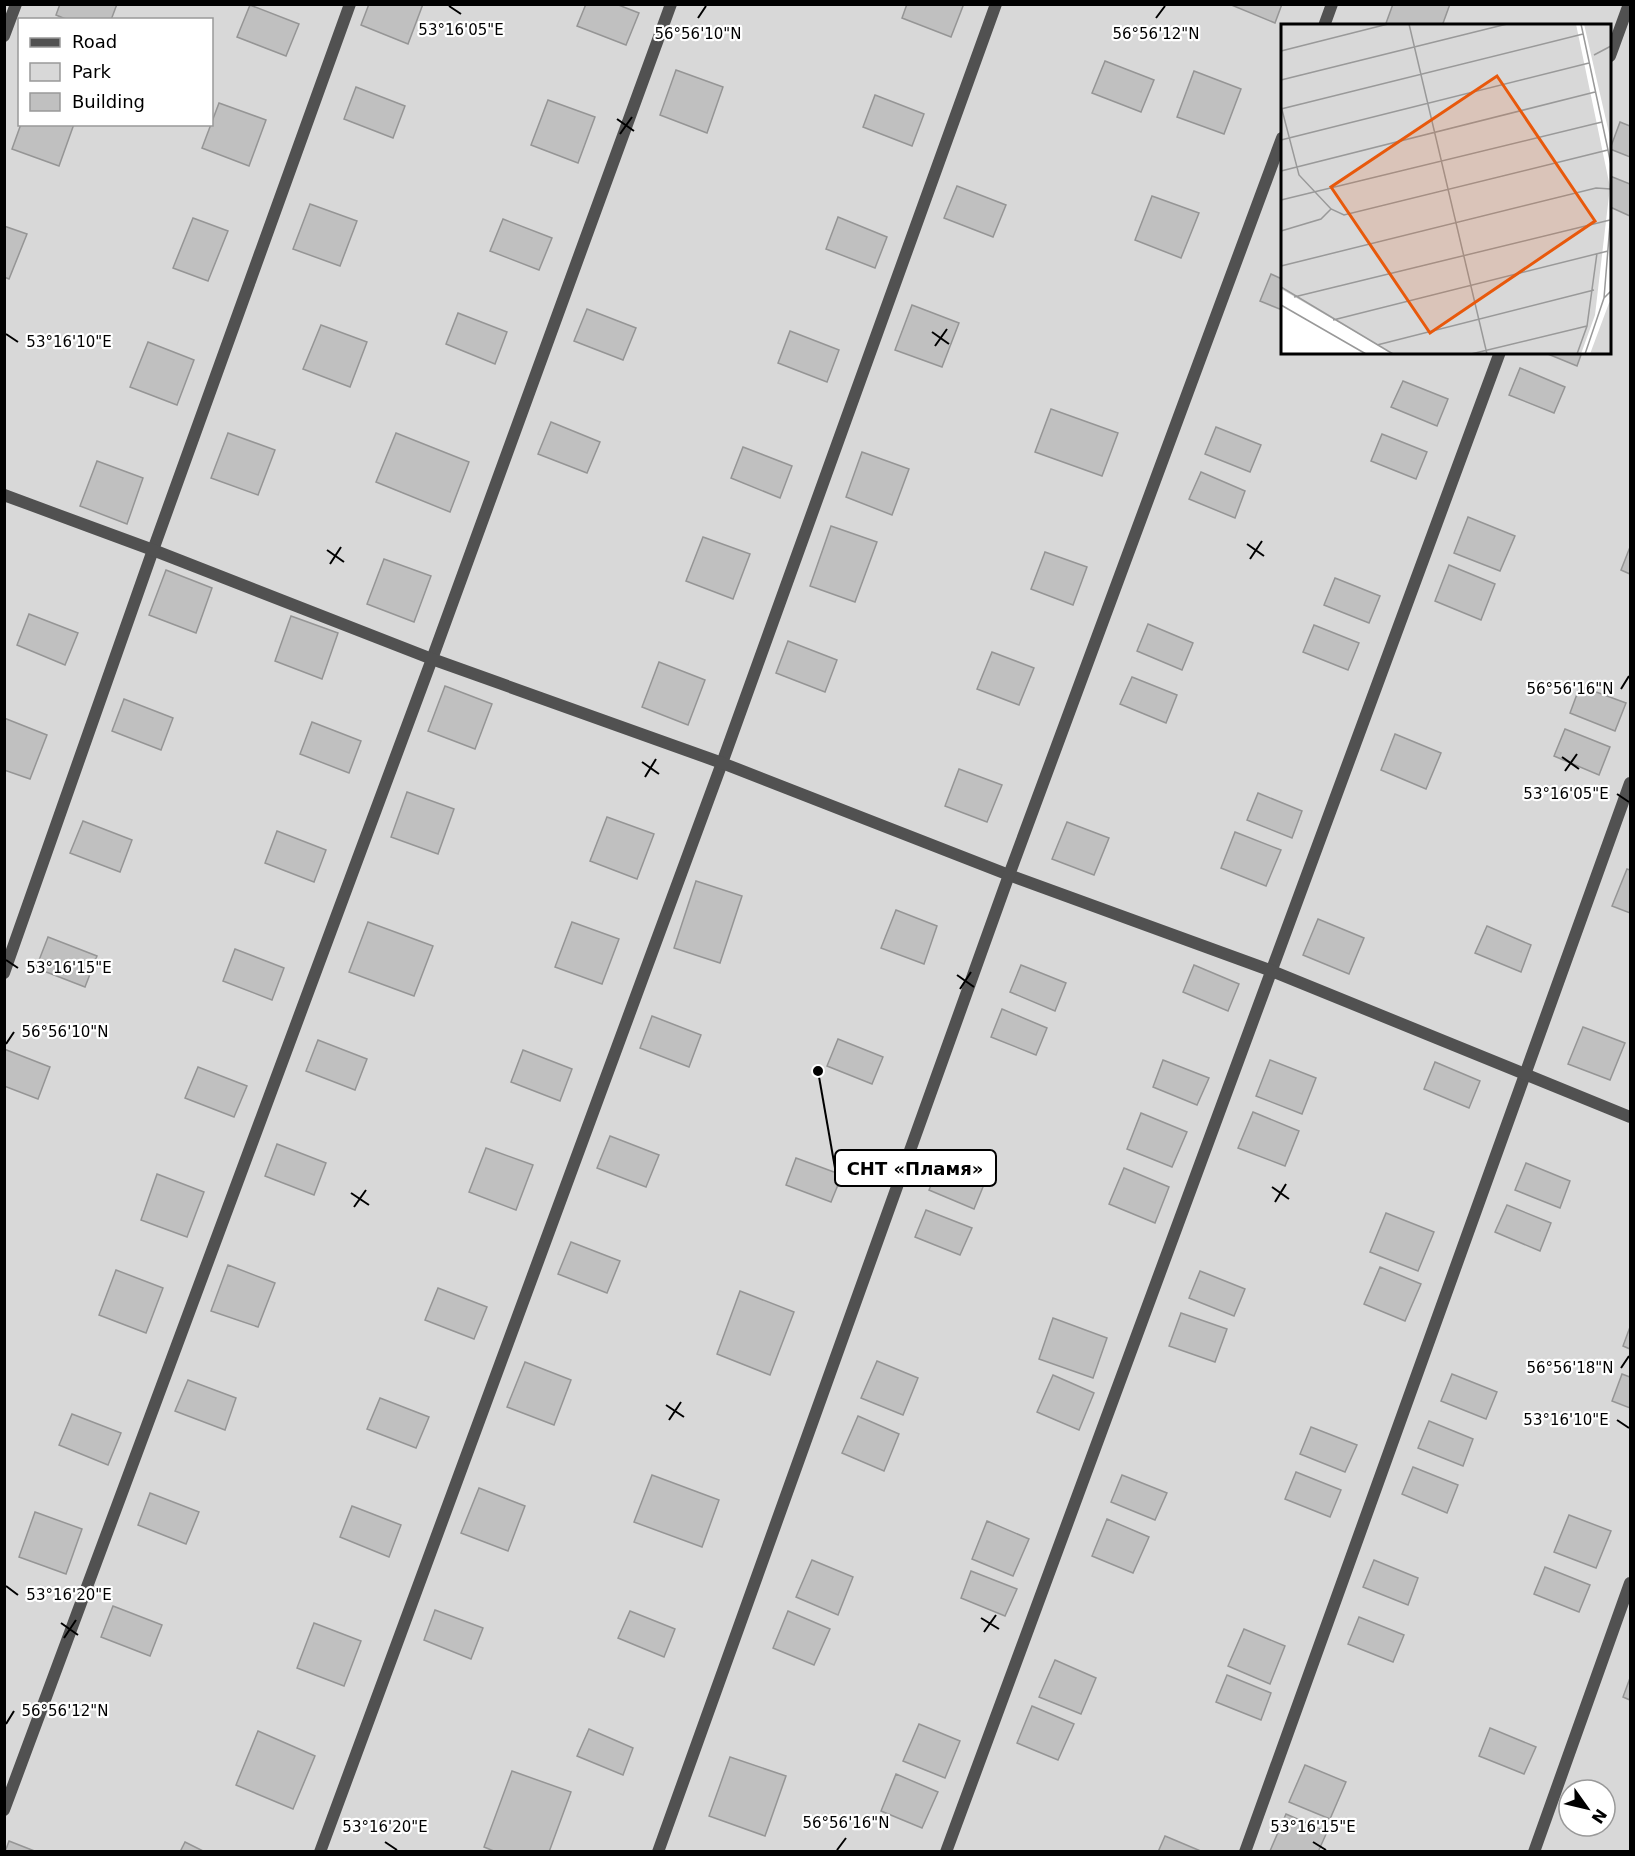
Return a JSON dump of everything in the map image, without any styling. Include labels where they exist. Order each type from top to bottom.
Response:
[{"type":"street","points":[[4,36],[16,4]]},
{"type":"street","points":[[4,973],[153,550],[350,4]]},
{"type":"street","points":[[4,1810],[432,659],[671,4]]},
{"type":"street","points":[[320,1851],[722,763],[996,4]]},
{"type":"street","points":[[1325,24],[1332,4]]},
{"type":"street","points":[[1611,53],[1629,4]]},
{"type":"street","points":[[658,1851],[1009,875],[1281,141]]},
{"type":"street","points":[[946,1851],[1499,354]]},
{"type":"street","points":[[4,495],[153,550],[432,659],[722,763],[1009,875],[1272,971],[1527,1073],[1630,1117]]},
{"type":"street","points":[[1245,1851],[1630,783]]},
{"type":"street","points":[[1534,1851],[1630,1583]]},
{"type":"green space","points":[[5,5],[1630,5],[1630,1851],[5,1851]]},
{"type":"building","points":[[60,4],[117,4],[112,18],[63,18],[56,15]]},
{"type":"building","points":[[369,4],[423,4],[408,44],[361,25]]},
{"type":"building","points":[[586,4],[616,4],[639,13],[626,45],[577,26]]},
{"type":"building","points":[[907,4],[960,4],[963,6],[951,37],[902,18]]},
{"type":"building","points":[[1229,4],[1282,4],[1275,23]]},
{"type":"building","points":[[1393,4],[1450,4],[1443,24],[1386,24]]},
{"type":"building","points":[[250,5],[299,24],[286,56],[237,37]]},
{"type":"building","points":[[1105,61],[1154,80],[1141,112],[1092,93]]},
{"type":"building","points":[[676,70],[723,87],[707,133],[660,115]]},
{"type":"building","points":[[1194,71],[1241,89],[1224,134],[1177,117]]},
{"type":"building","points":[[356,87],[405,106],[393,138],[344,119]]},
{"type":"building","points":[[875,95],[924,114],[912,146],[863,127]]},
{"type":"building","points":[[548,100],[595,117],[578,163],[531,145]]},
{"type":"building","points":[[219,103],[266,120],[249,166],[202,148],[210,126],[213,126]]},
{"type":"building","points":[[1620,122],[1630,126],[1630,157],[1611,149]]},
{"type":"building","points":[[20,126],[73,126],[59,166],[12,149]]},
{"type":"building","points":[[1611,176],[1630,184],[1630,216],[1611,207]]},
{"type":"building","points":[[957,186],[1006,205],[993,237],[944,218]]},
{"type":"building","points":[[1152,196],[1199,213],[1181,258],[1135,240]]},
{"type":"building","points":[[310,204],[357,221],[340,266],[293,249]]},
{"type":"building","points":[[838,217],[887,237],[875,268],[826,249]]},
{"type":"building","points":[[193,218],[228,231],[208,281],[173,268]]},
{"type":"building","points":[[503,219],[552,238],[539,270],[490,251]]},
{"type":"building","points":[[4,226],[27,234],[9,279],[4,277]]},
{"type":"building","points":[[1271,274],[1281,279],[1281,310],[1260,301]]},
{"type":"building","points":[[912,305],[959,323],[942,367],[895,350]]},
{"type":"building","points":[[587,309],[636,328],[623,360],[574,341]]},
{"type":"building","points":[[458,313],[507,332],[495,364],[446,344]]},
{"type":"building","points":[[321,325],[367,342],[350,387],[303,369]]},
{"type":"building","points":[[790,331],[839,350],[827,382],[778,363]]},
{"type":"building","points":[[148,342],[194,360],[177,405],[130,387]]},
{"type":"building","points":[[1548,354],[1581,354],[1577,366]]},
{"type":"building","points":[[1520,368],[1565,387],[1554,413],[1509,395]]},
{"type":"building","points":[[1403,381],[1448,399],[1437,426],[1391,407]]},
{"type":"building","points":[[1051,409],[1118,433],[1102,476],[1035,452]]},
{"type":"building","points":[[551,422],[600,442],[587,473],[538,454]]},
{"type":"building","points":[[1216,427],[1261,445],[1250,472],[1205,454]]},
{"type":"building","points":[[228,433],[275,450],[258,495],[211,478]]},
{"type":"building","points":[[396,433],[469,462],[450,512],[376,482]]},
{"type":"building","points":[[1382,434],[1427,452],[1416,479],[1371,461]]},
{"type":"building","points":[[743,447],[792,466],[780,498],[731,478]]},
{"type":"building","points":[[862,452],[909,469],[892,515],[846,497]]},
{"type":"building","points":[[97,461],[143,478],[127,524],[80,506]]},
{"type":"building","points":[[1201,472],[1245,491],[1235,518],[1189,499]]},
{"type":"building","points":[[1468,517],[1515,536],[1500,571],[1454,553]]},
{"type":"building","points":[[831,526],[877,542],[855,602],[810,586]]},
{"type":"building","points":[[703,537],[750,554],[733,599],[686,581]]},
{"type":"building","points":[[1630,547],[1630,574],[1621,570]]},
{"type":"building","points":[[1045,552],[1087,567],[1073,605],[1031,589]]},
{"type":"building","points":[[384,559],[431,576],[414,622],[367,604]]},
{"type":"building","points":[[1449,565],[1495,584],[1481,620],[1435,601]]},
{"type":"building","points":[[166,570],[212,588],[196,633],[149,615]]},
{"type":"building","points":[[1335,578],[1380,596],[1369,623],[1324,605]]},
{"type":"building","points":[[29,614],[78,633],[65,665],[17,645]]},
{"type":"building","points":[[291,616],[338,633],[322,679],[275,661]]},
{"type":"building","points":[[1148,624],[1193,643],[1182,670],[1137,651]]},
{"type":"building","points":[[1314,625],[1359,643],[1348,670],[1303,652]]},
{"type":"building","points":[[788,641],[837,660],[825,692],[776,673]]},
{"type":"building","points":[[992,652],[1034,668],[1019,705],[977,689]]},
{"type":"building","points":[[659,662],[705,680],[688,725],[642,707]]},
{"type":"building","points":[[1132,677],[1177,695],[1166,723],[1120,704]]},
{"type":"building","points":[[445,686],[492,704],[475,749],[428,731]]},
{"type":"building","points":[[1580,686],[1626,703],[1615,731],[1570,713]]},
{"type":"building","points":[[124,699],[173,718],[161,750],[112,731]]},
{"type":"building","points":[[4,718],[47,735],[30,779],[4,770]]},
{"type":"building","points":[[312,722],[361,741],[349,773],[300,754]]},
{"type":"building","points":[[1565,729],[1610,747],[1599,775],[1554,756]]},
{"type":"building","points":[[1395,734],[1441,753],[1426,789],[1381,770]]},
{"type":"building","points":[[959,769],[1002,785],[987,822],[945,806]]},
{"type":"building","points":[[407,792],[454,809],[438,854],[391,837]]},
{"type":"building","points":[[1258,793],[1302,811],[1292,838],[1247,820]]},
{"type":"building","points":[[607,817],[654,834],[637,879],[590,861]]},
{"type":"building","points":[[83,821],[132,840],[120,872],[70,853]]},
{"type":"building","points":[[1067,822],[1109,838],[1094,875],[1052,859]]},
{"type":"building","points":[[277,831],[326,850],[314,882],[265,863]]},
{"type":"building","points":[[1235,832],[1281,850],[1266,886],[1221,868]]},
{"type":"building","points":[[1627,869],[1630,870],[1630,913],[1612,906]]},
{"type":"building","points":[[696,881],[742,896],[720,963],[674,948]]},
{"type":"building","points":[[896,910],[937,926],[924,964],[881,948]]},
{"type":"building","points":[[1318,919],[1364,938],[1349,974],[1303,955]]},
{"type":"building","points":[[368,922],[433,946],[414,996],[349,972]]},
{"type":"building","points":[[572,922],[619,939],[602,984],[555,967]]},
{"type":"building","points":[[1487,926],[1531,945],[1521,972],[1475,953]]},
{"type":"building","points":[[48,937],[97,956],[85,987],[36,968]]},
{"type":"building","points":[[235,949],[284,968],[272,1000],[223,981]]},
{"type":"building","points":[[1021,965],[1066,983],[1055,1011],[1010,992]]},
{"type":"building","points":[[1194,965],[1239,984],[1228,1011],[1183,992]]},
{"type":"building","points":[[1002,1009],[1047,1028],[1036,1055],[991,1037]]},
{"type":"building","points":[[652,1016],[701,1035],[689,1067],[640,1048]]},
{"type":"building","points":[[1583,1027],[1625,1043],[1610,1080],[1568,1064]]},
{"type":"building","points":[[838,1039],[883,1057],[872,1084],[827,1066]]},
{"type":"building","points":[[318,1040],[367,1059],[355,1090],[306,1071]]},
{"type":"building","points":[[4,1049],[50,1067],[38,1099],[4,1086]]},
{"type":"building","points":[[523,1050],[572,1069],[560,1101],[511,1082]]},
{"type":"building","points":[[1163,1060],[1209,1078],[1197,1105],[1153,1087]]},
{"type":"building","points":[[1270,1060],[1316,1078],[1302,1114],[1256,1096]]},
{"type":"building","points":[[1435,1062],[1480,1081],[1469,1108],[1424,1089]]},
{"type":"building","points":[[198,1067],[247,1086],[234,1117],[185,1098]]},
{"type":"building","points":[[1253,1112],[1299,1131],[1285,1166],[1238,1148]]},
{"type":"building","points":[[1141,1113],[1187,1132],[1172,1167],[1127,1149]]},
{"type":"building","points":[[610,1136],[659,1155],[646,1187],[597,1168]]},
{"type":"building","points":[[277,1144],[326,1163],[314,1195],[265,1176]]},
{"type":"building","points":[[486,1148],[533,1165],[516,1210],[469,1192]]},
{"type":"building","points":[[796,1158],[842,1175],[831,1202],[786,1185]]},
{"type":"building","points":[[1526,1163],[1570,1181],[1560,1208],[1515,1190]]},
{"type":"building","points":[[940,1164],[985,1182],[974,1209],[929,1190]]},
{"type":"building","points":[[1124,1168],[1169,1187],[1155,1223],[1109,1204]]},
{"type":"building","points":[[157,1174],[204,1192],[187,1237],[141,1220]]},
{"type":"building","points":[[1507,1205],[1551,1223],[1540,1251],[1495,1232]]},
{"type":"building","points":[[926,1210],[972,1228],[960,1255],[915,1237]]},
{"type":"building","points":[[1386,1213],[1434,1232],[1418,1271],[1370,1252]]},
{"type":"building","points":[[571,1242],[620,1261],[607,1293],[558,1274]]},
{"type":"building","points":[[228,1265],[275,1283],[258,1327],[211,1311]]},
{"type":"building","points":[[1380,1267],[1421,1284],[1405,1321],[1364,1304]]},
{"type":"building","points":[[116,1270],[163,1288],[146,1333],[99,1315]]},
{"type":"building","points":[[1200,1271],[1245,1289],[1234,1316],[1189,1298]]},
{"type":"building","points":[[438,1288],[487,1307],[474,1339],[425,1320]]},
{"type":"building","points":[[740,1291],[794,1312],[770,1375],[717,1354]]},
{"type":"building","points":[[1181,1313],[1227,1329],[1215,1362],[1169,1346]]},
{"type":"building","points":[[1053,1318],[1107,1338],[1093,1378],[1039,1359]]},
{"type":"building","points":[[1630,1327],[1630,1349],[1623,1346]]},
{"type":"building","points":[[877,1361],[918,1378],[903,1415],[861,1398]]},
{"type":"building","points":[[525,1362],[571,1380],[554,1425],[507,1407]]},
{"type":"building","points":[[1452,1374],[1497,1392],[1486,1419],[1441,1401]]},
{"type":"building","points":[[1622,1374],[1630,1377],[1630,1408],[1612,1401]]},
{"type":"building","points":[[1053,1375],[1094,1393],[1079,1430],[1037,1412]]},
{"type":"building","points":[[188,1380],[236,1398],[225,1430],[175,1411]]},
{"type":"building","points":[[380,1398],[429,1417],[416,1448],[367,1429]]},
{"type":"building","points":[[72,1414],[121,1433],[108,1465],[59,1445]]},
{"type":"building","points":[[858,1416],[899,1434],[884,1471],[842,1453]]},
{"type":"building","points":[[1429,1421],[1473,1439],[1463,1466],[1418,1448]]},
{"type":"building","points":[[1311,1427],[1357,1445],[1345,1472],[1300,1454]]},
{"type":"building","points":[[1413,1467],[1458,1485],[1447,1513],[1402,1494]]},
{"type":"building","points":[[1296,1472],[1341,1490],[1330,1517],[1285,1499]]},
{"type":"building","points":[[652,1475],[719,1500],[702,1547],[634,1522]]},
{"type":"building","points":[[1122,1475],[1167,1493],[1155,1520],[1111,1502]]},
{"type":"building","points":[[479,1488],[525,1506],[508,1551],[461,1533]]},
{"type":"building","points":[[150,1493],[199,1512],[186,1544],[138,1525]]},
{"type":"building","points":[[352,1506],[401,1525],[389,1557],[340,1537]]},
{"type":"building","points":[[35,1512],[82,1529],[66,1574],[19,1557]]},
{"type":"building","points":[[1569,1515],[1611,1531],[1596,1568],[1554,1552]]},
{"type":"building","points":[[1107,1519],[1149,1537],[1133,1573],[1092,1556]]},
{"type":"building","points":[[987,1521],[1029,1539],[1013,1576],[972,1559]]},
{"type":"building","points":[[812,1560],[853,1577],[838,1615],[796,1597]]},
{"type":"building","points":[[1374,1560],[1418,1578],[1408,1605],[1363,1587]]},
{"type":"building","points":[[1545,1567],[1590,1585],[1579,1612],[1534,1594]]},
{"type":"building","points":[[971,1571],[1017,1589],[1005,1616],[961,1598]]},
{"type":"building","points":[[113,1606],[162,1625],[150,1656],[101,1637]]},
{"type":"building","points":[[435,1610],[483,1628],[471,1659],[424,1640]]},
{"type":"building","points":[[630,1611],[675,1629],[664,1657],[618,1638]]},
{"type":"building","points":[[788,1611],[830,1629],[814,1665],[773,1648]]},
{"type":"building","points":[[1359,1617],[1404,1635],[1393,1662],[1348,1644]]},
{"type":"building","points":[[314,1623],[361,1641],[344,1686],[297,1668]]},
{"type":"building","points":[[1244,1629],[1285,1646],[1270,1684],[1228,1666]]},
{"type":"building","points":[[1055,1660],[1096,1678],[1081,1714],[1039,1697]]},
{"type":"building","points":[[1227,1675],[1271,1693],[1261,1720],[1216,1702]]},
{"type":"building","points":[[1630,1678],[1630,1700],[1623,1697]]},
{"type":"building","points":[[1032,1706],[1074,1724],[1058,1760],[1017,1743]]},
{"type":"building","points":[[919,1724],[960,1741],[945,1778],[903,1761]]},
{"type":"building","points":[[1490,1728],[1536,1747],[1524,1774],[1479,1756]]},
{"type":"building","points":[[589,1729],[633,1748],[623,1775],[577,1756]]},
{"type":"building","points":[[258,1731],[315,1756],[293,1809],[236,1785]]},
{"type":"building","points":[[730,1757],[786,1776],[765,1836],[709,1816]]},
{"type":"building","points":[[1305,1765],[1346,1782],[1330,1819],[1289,1802]]},
{"type":"building","points":[[512,1771],[571,1792],[549,1852],[496,1852],[484,1847]]},
{"type":"building","points":[[896,1774],[938,1792],[922,1828],[881,1811]]},
{"type":"building","points":[[1286,1814],[1327,1832],[1318,1852],[1270,1851]]},
{"type":"building","points":[[1165,1836],[1203,1852],[1158,1852]]},
{"type":"building","points":[[9,1841],[37,1852],[5,1852]]},
{"type":"building","points":[[185,1842],[205,1852],[180,1852]]},
{"type":"place","name":"СНТ «Пламя»","points":[[818,1071]]}]
